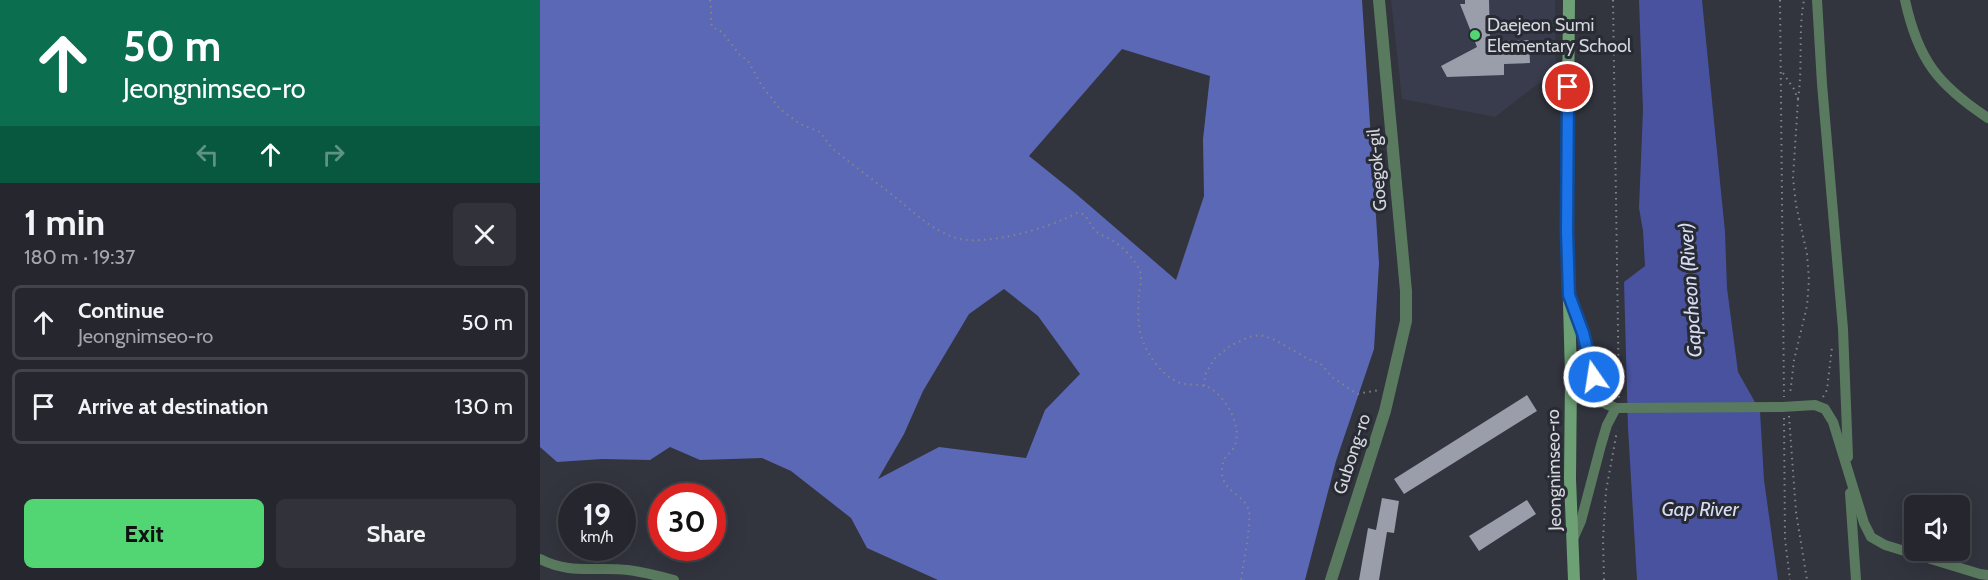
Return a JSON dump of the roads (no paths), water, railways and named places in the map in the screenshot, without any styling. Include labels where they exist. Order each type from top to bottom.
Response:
[{"type":"main road","name":"Jeongnimseo-ro","points":[[1569,0],[1567,220],[1571,375],[1570,479],[1574,580]]},
{"type":"street","name":"Goegok-gil","points":[[1378,0],[1406,291],[1406,321],[1402,338]]},
{"type":"street","points":[[1818,0],[1822,84],[1843,329],[1856,580]]},
{"type":"street","points":[[1905,0],[1916,42],[1941,82],[1960,100],[1988,118]]},
{"type":"street","points":[[1569,295],[1580,324],[1601,400],[1606,404],[1620,408],[1815,405],[1825,409],[1833,422],[1864,523],[1871,537],[1885,545],[1980,574],[1988,574]]},
{"type":"street","name":"Gubong-ro","points":[[1331,580],[1385,411],[1402,338]]},
{"type":"street","points":[[1573,539],[1581,521],[1607,425],[1620,408]]},
{"type":"street","points":[[540,559],[552,566],[568,570],[629,570],[674,580]]},
{"type":"water","name":"Gap River","points":[[1639,0],[1702,0],[1725,232],[1727,288],[1738,372],[1760,411],[1764,480],[1778,580],[1637,580],[1628,428],[1624,282],[1645,266],[1639,208],[1643,110]]},
{"type":"place","name":"Daejeon Sumi Elementary School","points":[[1475,35]]},
{"type":"water label","name":"Gapcheon (River)","points":[[1690,290]]}]
